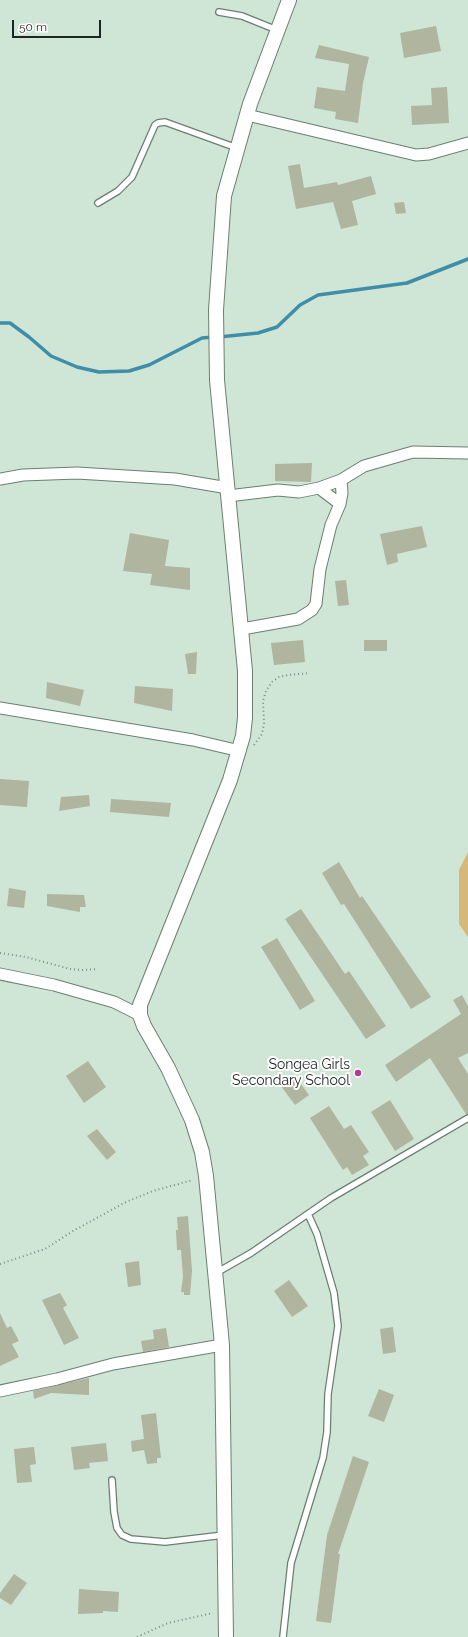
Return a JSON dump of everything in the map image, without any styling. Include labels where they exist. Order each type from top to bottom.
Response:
[{"type":"street","points":[[226,1637],[222,1345],[206,1176],[202,1152],[192,1120],[168,1068],[144,1026],[140,1015],[140,1005],[217,814],[240,750],[245,718],[245,671],[217,360],[216,310],[224,196],[247,114],[289,0]]},
{"type":"street","points":[[247,114],[416,155],[429,154],[468,143]]},
{"type":"street","points":[[0,479],[23,475],[77,473],[175,479],[228,492],[278,490],[299,492],[319,488],[341,480],[364,466],[413,452],[468,453]]},
{"type":"street","points":[[242,630],[298,619],[312,610],[316,604],[320,569],[331,525],[340,504],[342,493],[341,480]]},
{"type":"street","points":[[319,488],[340,504]]},
{"type":"street","points":[[0,708],[193,740],[240,750]]},
{"type":"street","points":[[0,974],[54,985],[114,1002],[140,1015]]},
{"type":"street","points":[[0,1391],[57,1379],[113,1364],[222,1345]]},
{"type":"lane","points":[[219,12],[242,16],[278,30]]},
{"type":"lane","points":[[98,203],[118,191],[132,177],[155,125],[158,123],[165,122],[237,148]]},
{"type":"lane","points":[[216,1273],[251,1253],[331,1198],[468,1118]]},
{"type":"lane","points":[[283,1637],[291,1563],[323,1458],[327,1432],[328,1394],[338,1326],[334,1293],[317,1234],[308,1214]]},
{"type":"lane","points":[[112,1480],[114,1512],[117,1528],[122,1535],[131,1539],[165,1542],[225,1535]]},
{"type":"path","points":[[240,750],[254,746],[262,734],[264,724],[263,701],[266,691],[272,682],[288,675],[310,673]]},
{"type":"path","points":[[0,953],[70,969],[97,969]]},
{"type":"path","points":[[0,1264],[46,1249],[73,1231],[126,1202],[158,1189],[206,1176]]},
{"type":"path","points":[[137,1637],[168,1623],[226,1610]]},
{"type":"shaded area","points":[[468,852],[468,937],[459,924],[459,870]]},
{"type":"building","points":[[436,26],[441,51],[404,58],[400,33]]},
{"type":"building","points":[[319,45],[369,57],[363,83],[358,123],[335,119],[336,112],[314,108],[317,87],[345,91],[349,64],[315,58]]},
{"type":"building","points":[[447,87],[449,123],[412,125],[411,106],[432,105],[431,88]]},
{"type":"building","points":[[300,164],[304,188],[337,182],[338,185],[371,176],[376,194],[352,201],[358,225],[341,229],[333,202],[296,209],[288,166]]},
{"type":"building","points":[[404,202],[406,213],[396,214],[394,203]]},
{"type":"building","points":[[312,463],[311,482],[275,481],[275,464]]},
{"type":"building","points":[[422,526],[427,547],[397,554],[398,562],[387,565],[380,534]]},
{"type":"building","points":[[130,533],[169,540],[165,566],[190,568],[190,590],[150,585],[152,574],[123,571]]},
{"type":"building","points":[[346,580],[349,605],[338,606],[335,581]]},
{"type":"building","points":[[303,640],[305,662],[274,665],[271,643]]},
{"type":"building","points":[[364,640],[387,640],[387,651],[364,651]]},
{"type":"building","points":[[197,652],[196,674],[188,674],[185,654]]},
{"type":"building","points":[[47,682],[84,690],[80,706],[46,698]]},
{"type":"building","points":[[135,686],[173,689],[172,711],[134,703]]},
{"type":"building","points":[[0,779],[29,781],[27,807],[0,805]]},
{"type":"building","points":[[89,795],[90,806],[59,811],[61,797]]},
{"type":"building","points":[[111,799],[171,803],[169,817],[110,812]]},
{"type":"building","points":[[339,862],[360,898],[362,896],[431,997],[411,1009],[344,904],[341,905],[322,873]]},
{"type":"building","points":[[9,888],[26,891],[24,908],[7,906]]},
{"type":"building","points":[[47,894],[84,895],[86,907],[80,907],[80,912],[47,906]]},
{"type":"building","points":[[301,909],[345,974],[349,971],[386,1026],[366,1039],[285,919]]},
{"type":"building","points":[[277,938],[315,1001],[300,1010],[261,947]]},
{"type":"building","points":[[462,995],[468,1006],[468,1053],[458,1058],[468,1074],[468,1114],[466,1114],[430,1058],[396,1082],[385,1065],[461,1014],[453,1000]]},
{"type":"building","points":[[88,1061],[106,1087],[84,1103],[66,1076]]},
{"type":"building","points":[[295,1076],[309,1095],[295,1105],[281,1086]]},
{"type":"building","points":[[390,1100],[414,1139],[395,1151],[371,1112]]},
{"type":"building","points":[[329,1106],[344,1129],[351,1125],[369,1152],[363,1156],[369,1165],[352,1175],[347,1167],[343,1170],[310,1118]]},
{"type":"building","points":[[97,1129],[116,1152],[107,1160],[87,1136]]},
{"type":"building","points":[[188,1216],[192,1271],[190,1295],[184,1295],[184,1292],[181,1292],[183,1277],[181,1250],[177,1250],[176,1230],[178,1230],[177,1217]]},
{"type":"building","points":[[139,1261],[141,1285],[128,1287],[125,1263]]},
{"type":"building","points":[[289,1280],[308,1306],[292,1317],[274,1291]]},
{"type":"building","points":[[60,1293],[67,1305],[63,1308],[79,1338],[64,1345],[42,1300]]},
{"type":"building","points":[[0,1313],[7,1328],[11,1326],[19,1341],[12,1344],[19,1357],[0,1366]]},
{"type":"building","points":[[393,1327],[396,1352],[383,1354],[380,1329]]},
{"type":"building","points":[[166,1328],[169,1347],[143,1352],[141,1341],[154,1339],[153,1330]]},
{"type":"building","points":[[89,1378],[89,1395],[51,1393],[34,1399],[33,1391]]},
{"type":"building","points":[[379,1389],[394,1395],[384,1422],[368,1416]]},
{"type":"building","points":[[156,1413],[161,1458],[157,1458],[157,1463],[147,1464],[144,1450],[132,1452],[131,1441],[144,1439],[141,1415]]},
{"type":"building","points":[[106,1443],[108,1461],[89,1463],[90,1468],[74,1470],[71,1447]]},
{"type":"building","points":[[34,1447],[36,1464],[30,1465],[32,1482],[17,1483],[14,1449]]},
{"type":"building","points":[[353,1456],[369,1462],[338,1554],[340,1554],[331,1623],[316,1621],[327,1535]]},
{"type":"building","points":[[14,1574],[27,1583],[11,1605],[0,1598],[0,1593]]},
{"type":"building","points":[[79,1589],[119,1592],[118,1612],[103,1611],[103,1613],[78,1614]]},
{"type":"waterway","points":[[219,337],[258,333],[277,327],[300,305],[318,295],[407,283],[468,259]]},
{"type":"waterway","points":[[0,323],[10,323],[51,356],[77,367],[99,372],[129,371],[149,365],[202,338],[213,337]]},
{"type":"place","name":"Songea Girls Secondary School","points":[[358,1073]]}]
